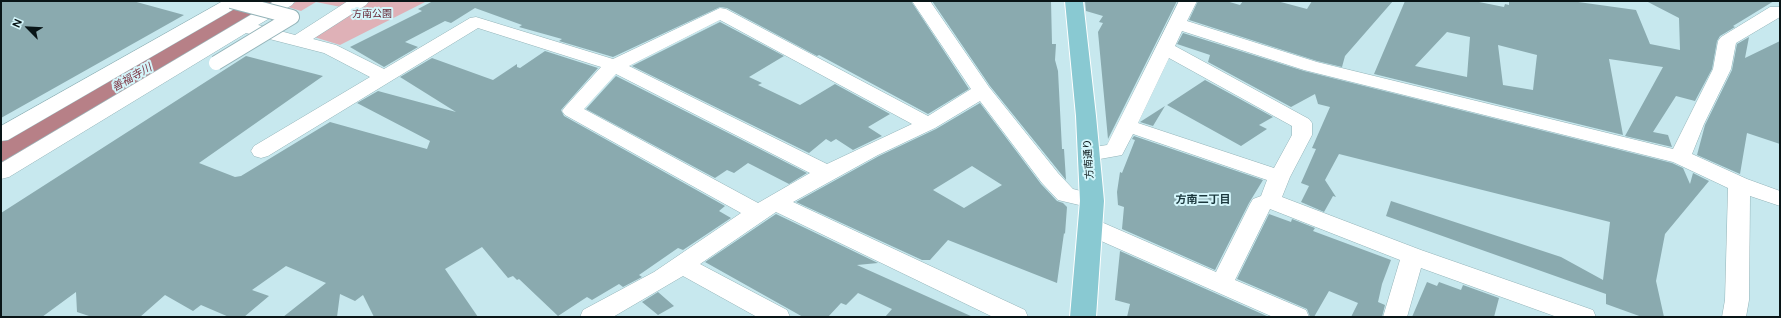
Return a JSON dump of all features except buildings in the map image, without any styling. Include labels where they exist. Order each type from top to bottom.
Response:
[{"type":"main road","name":"方南通り","points":[[1074,1],[1089,154],[1092,201],[1083,317]]},
{"type":"street","points":[[216,63],[292,17],[231,1]]},
{"type":"street","points":[[1,135],[209,18],[235,1]]},
{"type":"street","points":[[1,172],[238,26],[286,1]]},
{"type":"street","points":[[299,40],[360,1]]},
{"type":"street","points":[[920,1],[982,91],[1050,178],[1066,195],[1092,201]]},
{"type":"street","points":[[1089,154],[1115,150],[1188,1]]},
{"type":"street","points":[[1680,157],[1694,124],[1714,88],[1722,68],[1727,41],[1776,11],[1780,12]]},
{"type":"street","points":[[928,124],[720,13],[615,66],[605,73],[572,111],[766,208],[1016,317]]},
{"type":"street","points":[[209,18],[330,49],[384,77]]},
{"type":"street","points":[[261,151],[476,22],[615,66],[827,173]]},
{"type":"street","points":[[1177,24],[1311,66],[1680,157],[1739,184],[1780,199]]},
{"type":"street","points":[[1164,48],[1302,123],[1302,135],[1279,177],[1270,201]]},
{"type":"street","points":[[592,317],[684,265],[766,208],[871,150],[928,124],[982,91]]},
{"type":"street","points":[[1128,126],[1279,177]]},
{"type":"street","points":[[1734,317],[1737,300],[1739,184]]},
{"type":"street","points":[[1222,283],[1261,204],[1270,201],[1413,256],[1574,315]]},
{"type":"street","points":[[1091,227],[1297,317]]},
{"type":"street","points":[[1395,317],[1413,256]]},
{"type":"street","points":[[684,265],[778,317]]},
{"type":"green space","points":[[297,1],[351,1],[341,7],[316,2],[301,11],[288,7]]},
{"type":"green space","name":"方南公園","points":[[369,1],[427,1],[340,45],[314,37]]},
{"type":"waterway","name":"善福寺川","points":[[1,155],[264,1]]},
{"type":"district","name":"方南二丁目","points":[[1203,200]]}]
